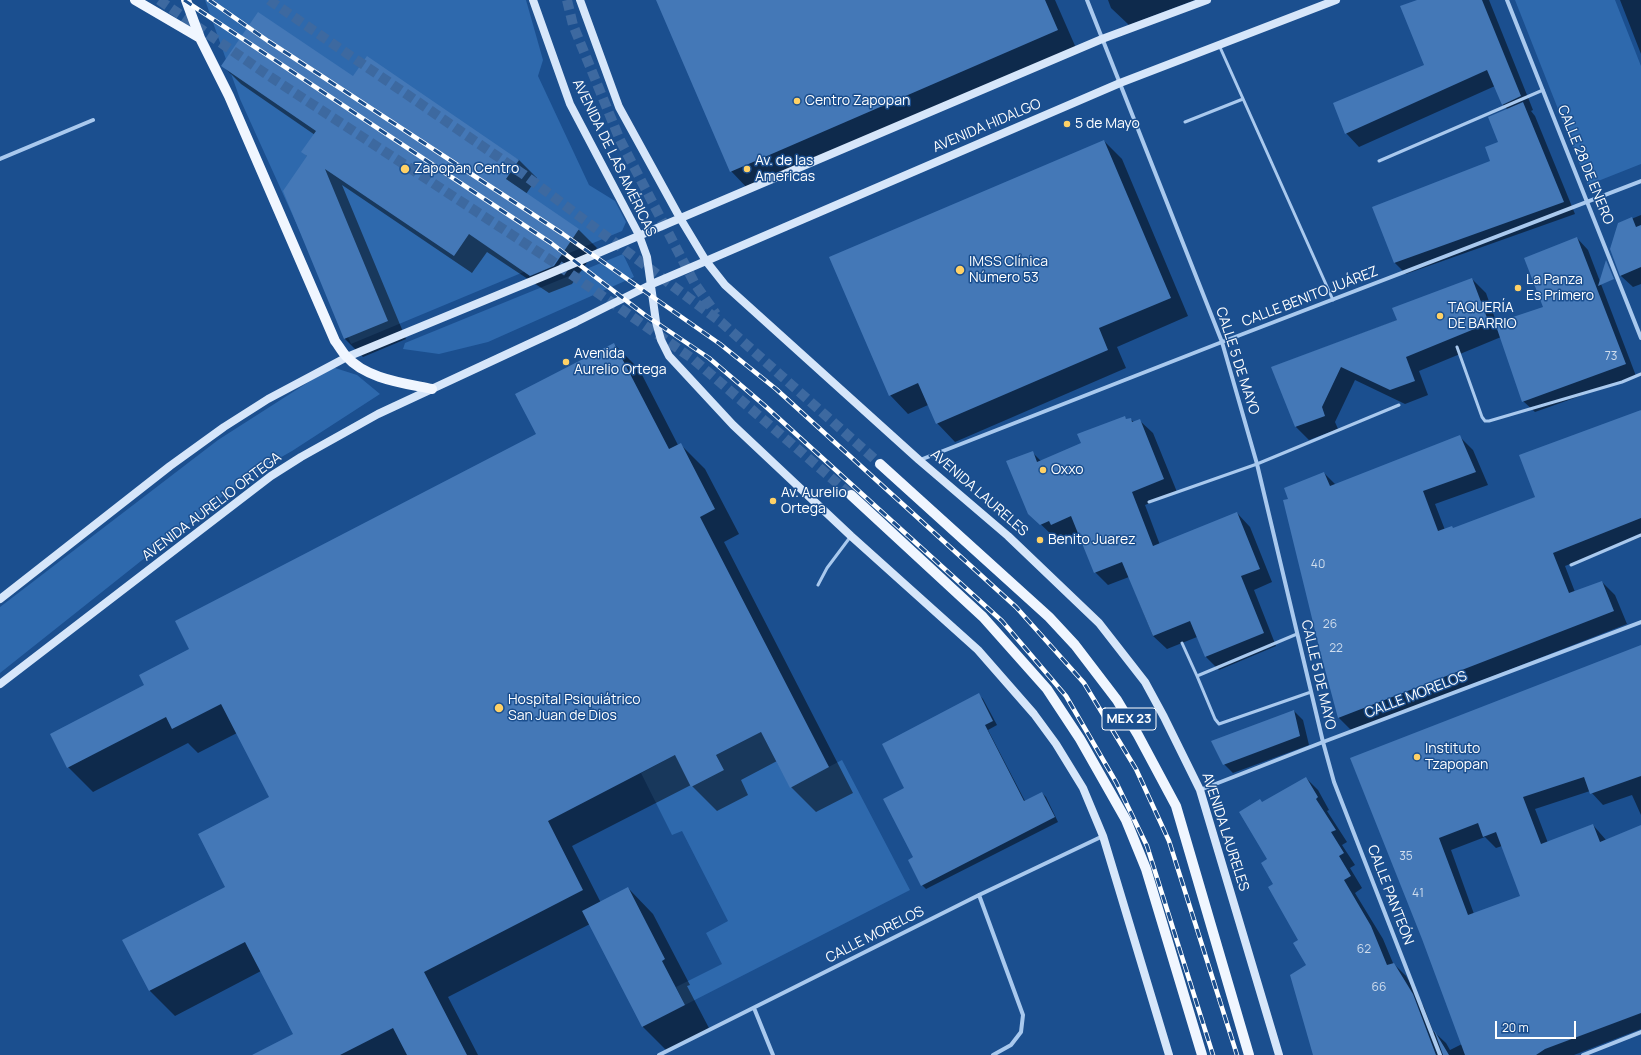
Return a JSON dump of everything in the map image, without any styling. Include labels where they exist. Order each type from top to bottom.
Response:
[{"type":"main road","points":[[135,0],[200,38]]},
{"type":"main road","points":[[186,0],[200,38],[229,96],[335,341],[347,357],[362,368],[378,376],[432,389]]},
{"type":"main road","name":"AVENIDA DE LAS AMÉRICAS","points":[[533,0],[570,104],[639,235],[647,258],[652,284]]},
{"type":"main road","name":"AVENIDA DE LAS AMÉRICAS","points":[[580,0],[619,107],[680,218]]},
{"type":"main road","points":[[0,599],[170,466],[224,427],[268,399],[347,357],[549,274],[1102,39],[1207,0]]},
{"type":"main road","name":"AVENIDA HIDALGO","points":[[652,284],[1120,83],[1336,0]]},
{"type":"main road","name":"AVENIDA LAURELES","points":[[680,218],[706,261],[725,284],[919,460],[1008,536],[1099,624],[1144,682],[1164,717],[1200,790],[1279,1055]]},
{"type":"main road","points":[[652,284],[656,322],[662,340],[670,356],[733,425],[851,536],[978,650],[1034,714],[1056,744],[1083,788],[1103,836],[1169,1055]]},
{"type":"main road","name":"AVENIDA AURELIO ORTEGA","points":[[0,684],[271,476],[378,414],[576,322],[652,284]]},
{"type":"main road","name":"MEX 23","points":[[880,464],[1049,617],[1076,645],[1117,700],[1138,735],[1176,806],[1249,1055]]},
{"type":"main road","points":[[851,495],[984,617],[1047,689],[1080,739],[1126,820],[1146,869],[1202,1055]]},
{"type":"street","name":"CALLE 5 DE MAYO","points":[[1087,0],[1222,342],[1257,464],[1323,742]]},
{"type":"street","name":"CALLE 28 DE ENERO","points":[[1507,0],[1641,338]]},
{"type":"street","points":[[0,159],[93,120]]},
{"type":"street","name":"CALLE BENITO JUÁREZ","points":[[919,460],[1641,181]]},
{"type":"street","name":"CALLE MORELOS","points":[[1200,790],[1641,622]]},
{"type":"street","name":"CALLE PANTEÓN","points":[[1323,742],[1334,782],[1440,1055]]},
{"type":"street","name":"CALLE MORELOS","points":[[659,1055],[979,895],[1103,836]]},
{"type":"street","points":[[979,895],[1023,1015],[1021,1032],[1011,1045],[993,1055]]},
{"type":"street","points":[[754,1008],[773,1055]]},
{"type":"street","points":[[1583,1055],[1641,1032]]},
{"type":"lane","points":[[1219,45],[1333,300]]},
{"type":"lane","points":[[1379,161],[1543,90]]},
{"type":"lane","points":[[1185,122],[1243,100]]},
{"type":"lane","points":[[1457,346],[1482,417],[1485,421],[1490,421],[1622,382],[1641,374]]},
{"type":"lane","points":[[1149,502],[1257,464],[1399,405]]},
{"type":"lane","points":[[1571,565],[1641,535]]},
{"type":"lane","points":[[818,585],[827,568],[851,536]]},
{"type":"lane","points":[[1197,676],[1297,634]]},
{"type":"lane","points":[[1182,643],[1215,719],[1219,724],[1311,692]]},
{"type":"shaded area","points":[[205,0],[526,0],[543,60],[538,76],[589,185],[615,201],[626,222],[622,231],[351,344],[240,99]]},
{"type":"shaded area","points":[[1515,0],[1615,0],[1641,66],[1641,164],[1588,185]]},
{"type":"shaded area","points":[[623,254],[634,277],[488,342],[439,354],[403,349],[405,343]]},
{"type":"shaded area","points":[[332,367],[357,375],[380,394],[292,451],[248,476],[0,673],[0,607],[218,440]]},
{"type":"shaded area","points":[[761,732],[790,787],[842,760],[910,890],[685,1005],[676,987],[722,964],[706,933],[728,921],[682,831],[672,835],[641,773],[675,755],[724,770],[716,755]]},
{"type":"building","name":"Centro Zapopan","points":[[656,0],[1045,0],[1058,30],[730,172]]},
{"type":"building","points":[[1417,0],[1482,0],[1521,96],[1502,105],[1487,70],[1345,134],[1333,103],[1424,65],[1400,6]]},
{"type":"building","name":"Zapopan Centro","points":[[258,12],[353,76],[367,56],[519,160],[506,179],[579,229],[554,266],[530,276],[469,234],[454,256],[325,169],[388,321],[344,339],[283,191],[307,156],[301,152],[316,131],[221,66]]},
{"type":"building","points":[[1523,102],[1564,202],[1394,263],[1372,207],[1490,161],[1485,147],[1498,142],[1488,117]]},
{"type":"building","name":"IMSS Clínica Número 53","points":[[1104,140],[1171,298],[1099,328],[1108,350],[936,424],[918,383],[889,396],[829,257]]},
{"type":"building","points":[[1632,217],[1636,227],[1641,225],[1641,267],[1620,276],[1610,249],[1618,223]]},
{"type":"building","points":[[1577,237],[1626,364],[1522,402],[1495,323],[1543,307],[1524,258]]},
{"type":"building","points":[[1606,260],[1614,279],[1598,286]]},
{"type":"building","points":[[1472,278],[1489,323],[1406,357],[1415,381],[1390,390],[1341,367],[1322,407],[1325,416],[1295,427],[1271,367],[1397,320],[1392,308]]},
{"type":"building","points":[[614,343],[669,449],[681,443],[715,509],[700,517],[829,767],[790,788],[761,732],[716,755],[724,770],[691,787],[675,755],[548,821],[583,890],[424,972],[467,1055],[407,1055],[393,1028],[340,1055],[252,1055],[293,1034],[245,942],[149,991],[122,940],[225,887],[198,834],[269,797],[221,704],[172,729],[166,717],[67,768],[50,734],[144,685],[139,675],[189,649],[175,621],[536,434],[515,394]]},
{"type":"building","points":[[1641,410],[1641,518],[1553,553],[1569,593],[1602,581],[1614,611],[1338,718],[1283,500],[1288,499],[1284,488],[1324,472],[1330,486],[1460,435],[1476,472],[1423,491],[1438,531],[1452,526],[1453,528],[1535,497],[1519,455]]},
{"type":"building","points":[[1125,416],[1126,419],[1131,418],[1132,422],[1140,419],[1164,479],[1132,492],[1153,546],[1237,512],[1260,569],[1241,576],[1264,633],[1205,657],[1190,621],[1153,636],[1122,562],[1094,573],[1071,516],[1051,525],[1049,521],[1040,525],[1028,514],[1006,461],[1033,451],[1037,462],[1081,443],[1077,434]]},
{"type":"building","points":[[1641,645],[1641,776],[1590,794],[1584,777],[1523,797],[1541,844],[1593,824],[1600,842],[1641,825],[1641,1013],[1545,1049],[1536,1055],[1465,1055],[1422,939],[1350,758]],"holes":[[[1478,823],[1483,837],[1496,832],[1520,896],[1468,915],[1439,838]]]},
{"type":"building","points":[[979,693],[993,721],[985,725],[1024,801],[1042,792],[1055,817],[921,886],[908,860],[913,857],[883,799],[904,788],[882,744]]},
{"type":"building","points":[[1294,710],[1300,736],[1223,765],[1211,741]]},
{"type":"building","points":[[1306,777],[1318,797],[1316,799],[1336,830],[1331,832],[1344,853],[1339,856],[1351,876],[1344,880],[1371,926],[1387,965],[1394,963],[1413,994],[1436,1055],[1313,1055],[1290,975],[1306,965],[1293,943],[1298,940],[1268,887],[1273,884],[1261,863],[1267,859],[1239,812],[1260,799],[1262,802]]},
{"type":"building","points":[[628,887],[665,959],[662,961],[685,1005],[642,1027],[582,911]]},
{"type":"building","points":[[1434,1030],[1449,1055],[1443,1055]]},
{"type":"tunnel","points":[[159,0],[266,74],[552,261],[693,359],[851,495]]},
{"type":"tunnel","points":[[269,0],[523,174],[721,322],[880,464]]},
{"type":"tunnel","points":[[567,0],[573,25],[620,140],[695,284],[716,314]]},
{"type":"railway","points":[[184,0],[551,243],[645,315],[709,358],[764,405],[1002,621],[1066,696],[1116,782],[1147,846],[1213,1055]]},
{"type":"railway","points":[[209,0],[268,41],[563,234],[720,344],[776,389],[1016,607],[1084,683],[1136,769],[1169,841],[1237,1055]]},
{"type":"place","name":"Centro Zapopan","points":[[797,101]]},
{"type":"place","name":"5 de Mayo","points":[[1067,124]]},
{"type":"place","name":"Zapopan Centro","points":[[405,169]]},
{"type":"place","name":"Av. de las Americas","points":[[747,169]]},
{"type":"place","name":"IMSS Clínica Número 53","points":[[960,270]]},
{"type":"place","name":"La Panza Es Primero","points":[[1518,288]]},
{"type":"place","name":"TAQUERÍA DE BARRIO","points":[[1440,316]]},
{"type":"place","name":"Avenida Aurelio Ortega","points":[[566,362]]},
{"type":"place","name":"Oxxo","points":[[1043,470]]},
{"type":"place","name":"Av. Aurelio Ortega","points":[[773,501]]},
{"type":"place","name":"Benito Juarez","points":[[1040,540]]},
{"type":"place","name":"Hospital Psiquiátrico San Juan de Dios","points":[[499,708]]},
{"type":"place","name":"Instituto Tzapopan","points":[[1417,757]]}]
